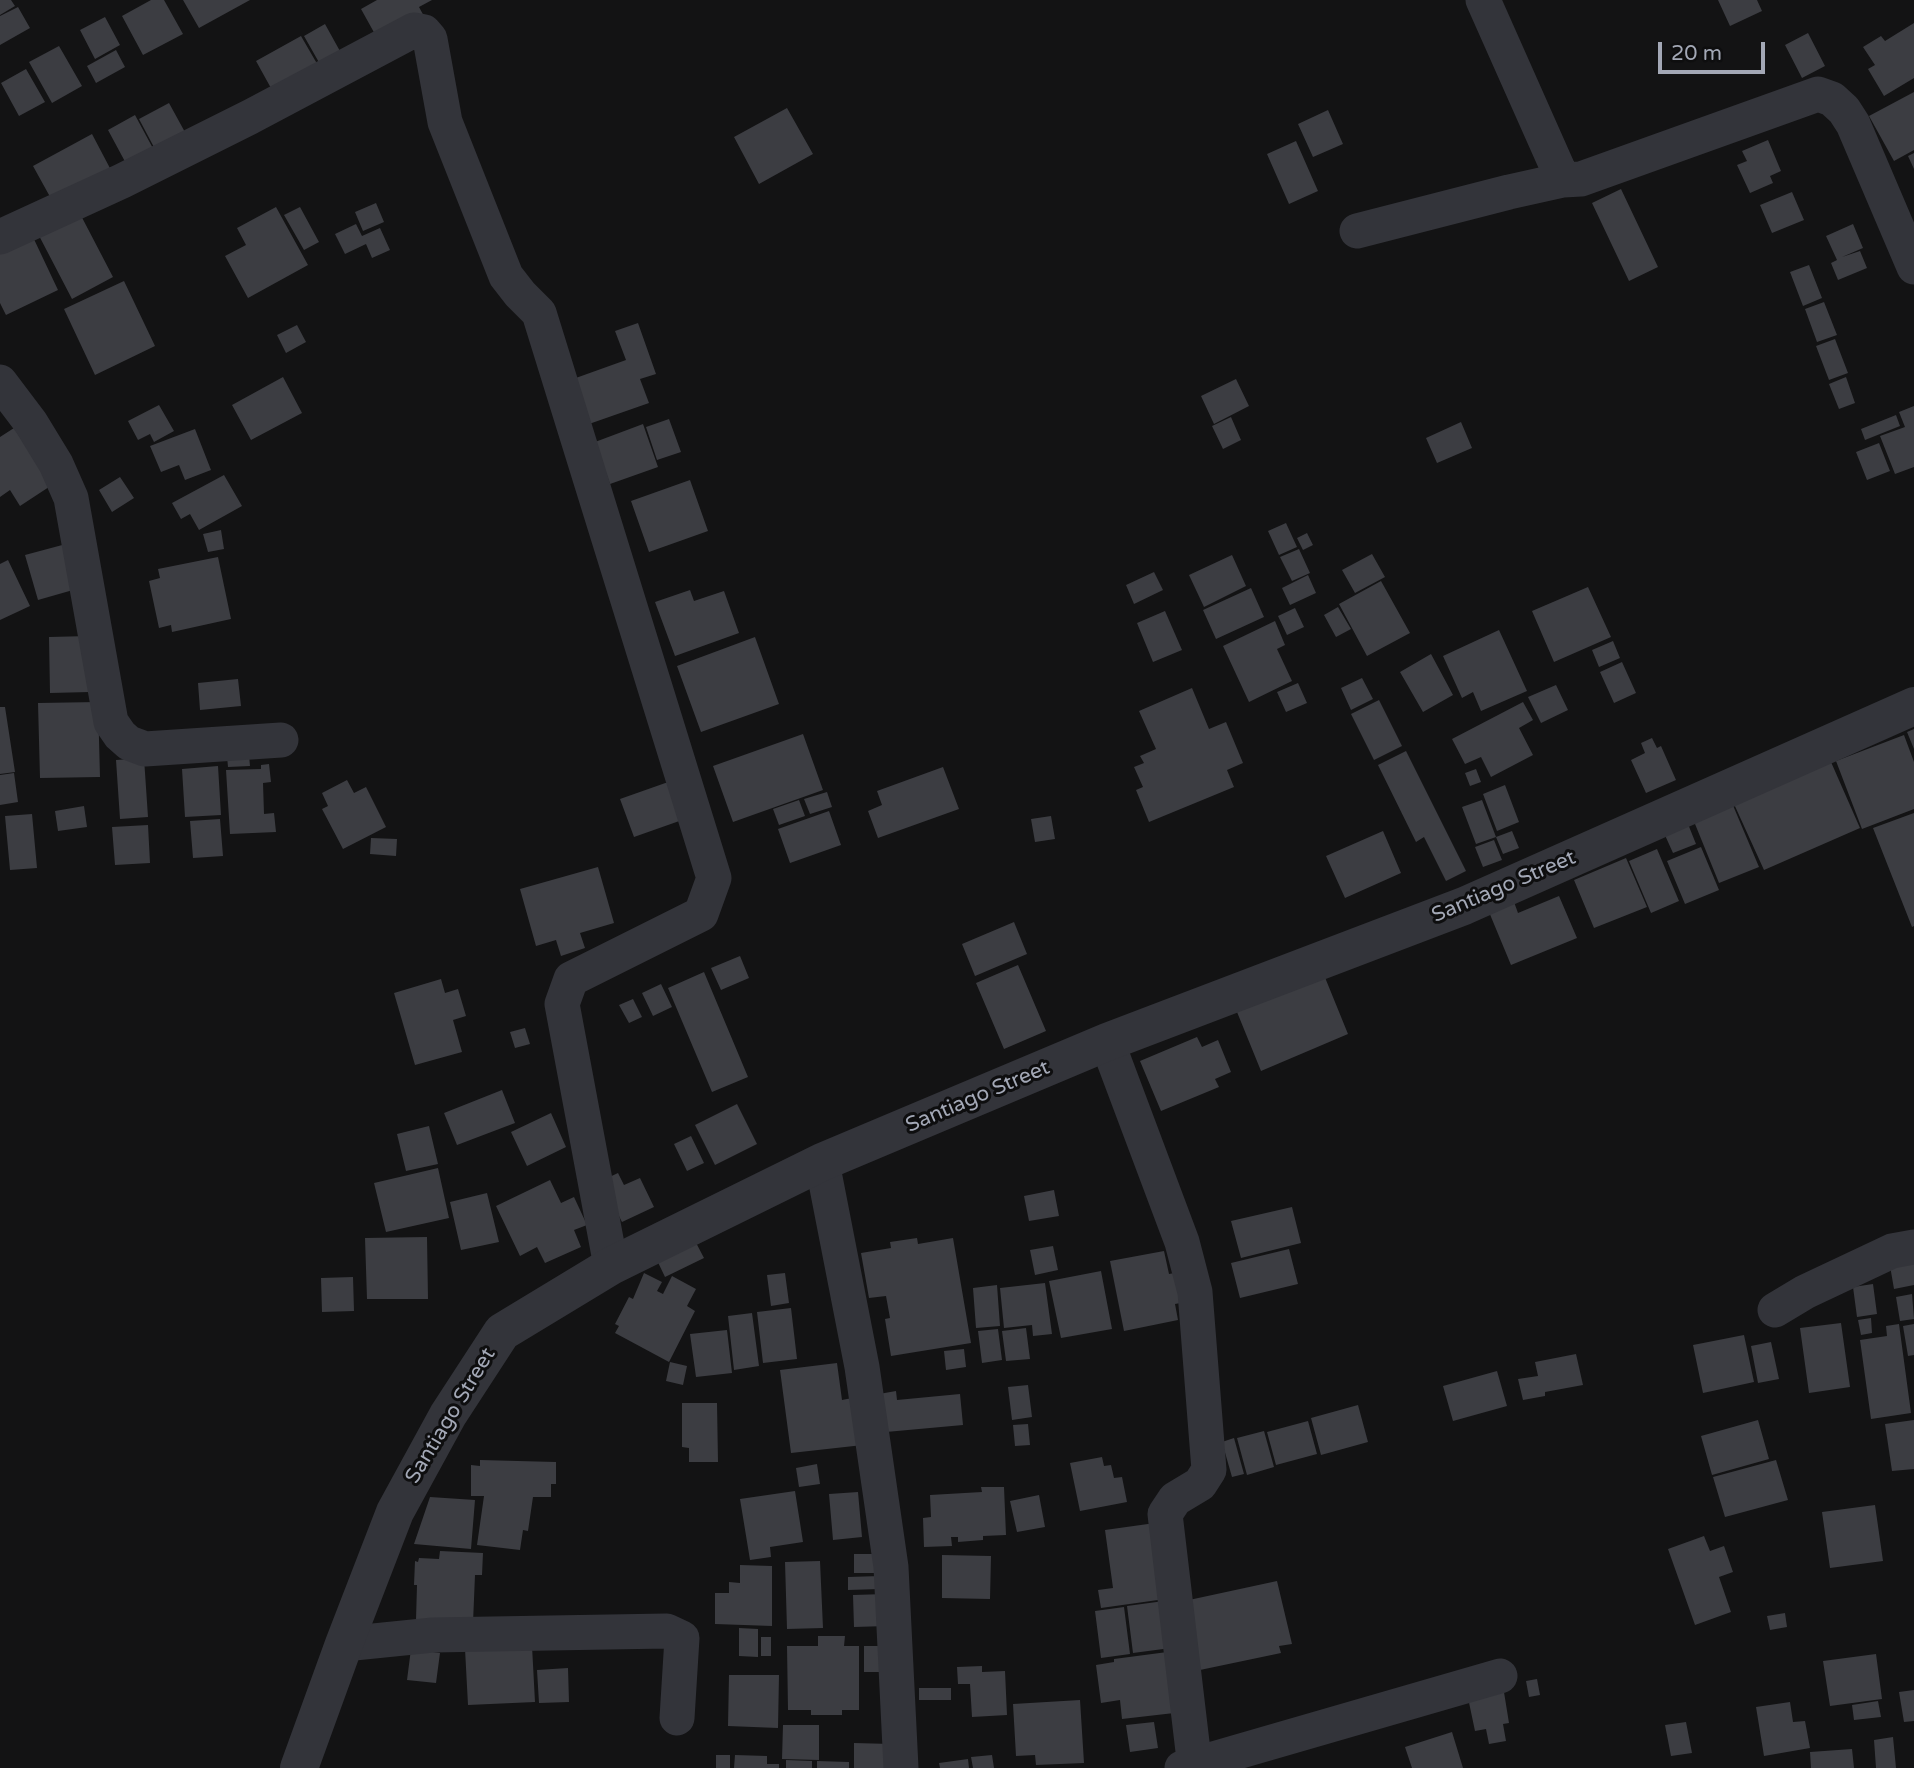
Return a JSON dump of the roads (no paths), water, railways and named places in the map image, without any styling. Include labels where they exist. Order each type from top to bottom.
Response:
[{"type":"street","points":[[1483,0],[1563,180]]},
{"type":"street","points":[[0,237],[227,129],[414,30],[424,32],[430,39],[445,121],[506,276],[539,313],[714,878],[701,914],[571,979],[562,1004],[611,1266]]},
{"type":"street","points":[[1357,231],[1563,180],[1581,179],[1818,94],[1832,99],[1844,110],[1853,124],[1914,267]]},
{"type":"street","points":[[0,382],[56,464],[71,498],[111,722],[120,735],[129,743],[145,749],[281,740]]},
{"type":"street","name":"Santiago Street","points":[[299,1768],[396,1512],[448,1415],[502,1332],[611,1266],[822,1162],[1107,1042],[1464,906],[1914,706]]},
{"type":"street","points":[[1107,1042],[1182,1242],[1195,1292],[1209,1470],[1200,1484],[1175,1499],[1165,1514],[1191,1767],[1500,1676]]},
{"type":"street","points":[[822,1162],[862,1367],[891,1567],[901,1768]]},
{"type":"street","points":[[1774,1310],[1892,1251],[1914,1247]]},
{"type":"street","points":[[344,1644],[433,1634],[667,1631],[682,1637],[677,1718]]}]
